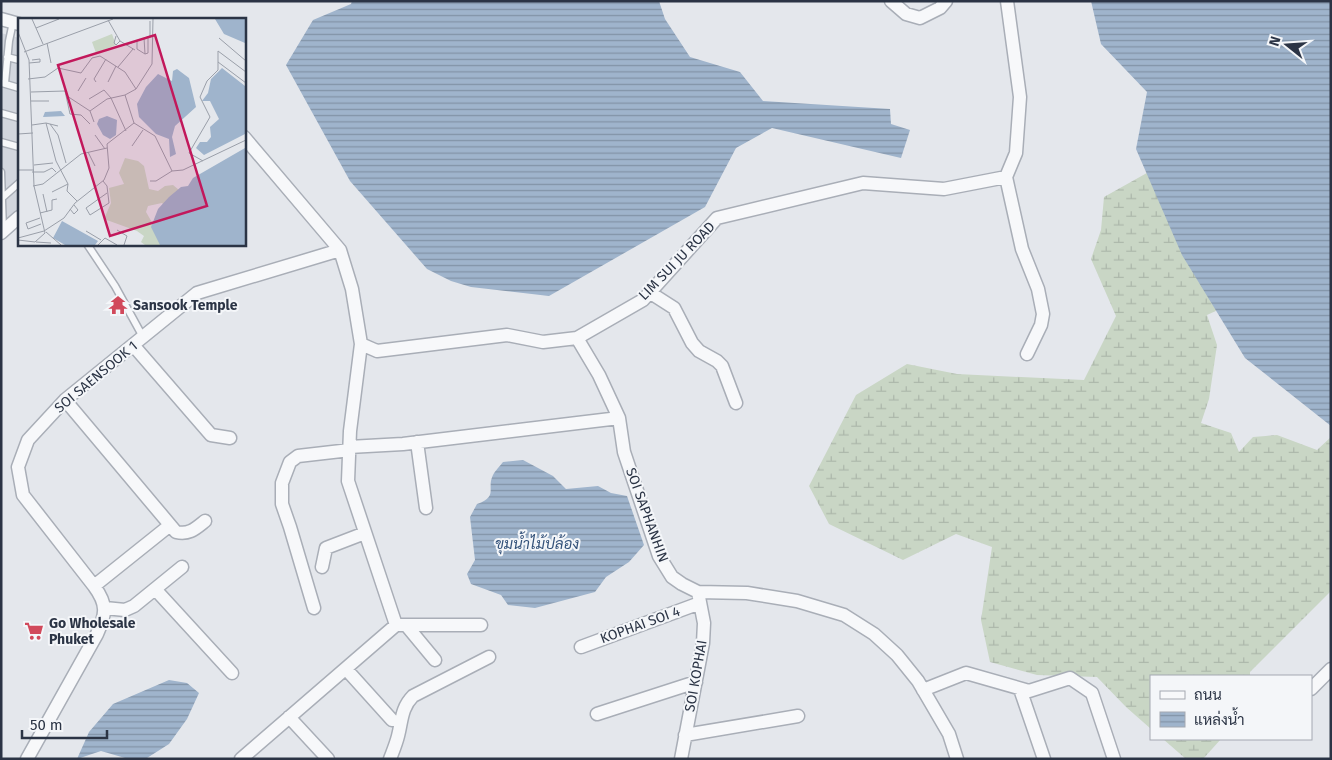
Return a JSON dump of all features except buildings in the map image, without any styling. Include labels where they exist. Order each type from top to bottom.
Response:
[{"type":"street","points":[[892,1],[906,14],[920,18],[940,8],[946,1]]},
{"type":"street","points":[[1007,1],[1020,97],[1016,153],[1006,177],[1022,249],[1038,289],[1043,314],[1041,325],[1028,354]]},
{"type":"street","points":[[245,138],[340,250],[352,290],[361,344],[350,431],[348,481],[401,625],[435,660]]},
{"type":"street","name":"LIM SUI JU ROAD","points":[[361,344],[377,351],[507,335],[543,342],[577,338],[642,300],[717,218],[863,183],[944,188],[1006,177]]},
{"type":"street","points":[[2,232],[18,218]]},
{"type":"street","name":"SOI SAENSOOK 1","points":[[105,608],[102,596],[23,495],[18,467],[28,440],[65,400],[197,293],[340,250]]},
{"type":"street","points":[[649,292],[674,308],[692,343],[699,351],[722,366],[736,403]]},
{"type":"street","name":"SOI SAPHANHIN","points":[[577,338],[599,375],[619,418],[624,452],[659,556],[672,577],[699,598],[747,593],[797,601],[844,615],[874,634],[897,655],[924,690],[949,734],[957,759]]},
{"type":"street","points":[[138,341],[211,435],[230,438]]},
{"type":"street","points":[[65,400],[169,526],[176,532],[184,534],[191,532],[205,521]]},
{"type":"street","points":[[314,608],[282,504],[282,483],[290,462],[298,456],[619,418]]},
{"type":"street","points":[[417,442],[426,508]]},
{"type":"street","points":[[94,586],[169,526]]},
{"type":"street","points":[[322,567],[326,548],[366,533]]},
{"type":"street","points":[[27,759],[97,634],[105,608],[125,610],[134,606],[182,567]]},
{"type":"street","points":[[156,589],[232,672]]},
{"type":"street","name":"KOPHAI SOI 4","points":[[580,647],[699,598]]},
{"type":"street","name":"SOI KOPHAI","points":[[681,759],[703,643],[704,623],[699,598]]},
{"type":"street","points":[[241,759],[346,669],[401,625],[481,625]]},
{"type":"street","points":[[390,759],[398,736],[402,711],[412,696],[489,657]]},
{"type":"street","points":[[346,669],[392,720]]},
{"type":"street","points":[[1312,689],[1331,669]]},
{"type":"street","points":[[924,690],[966,673],[1030,691],[1070,678],[1092,693],[1114,759]]},
{"type":"street","points":[[597,714],[696,682]]},
{"type":"street","points":[[1020,689],[1044,759]]},
{"type":"street","points":[[685,735],[798,716]]},
{"type":"street","points":[[289,717],[328,759]]},
{"type":"lane","points":[[11,22],[3,83],[18,88]]},
{"type":"lane","points":[[7,57],[18,60]]},
{"type":"lane","points":[[1,113],[18,118]]},
{"type":"lane","points":[[1,142],[18,147]]},
{"type":"lane","points":[[1,172],[2,232]]},
{"type":"lane","points":[[2,198],[18,184]]},
{"type":"lane","points":[[88,245],[115,286],[138,341]]},
{"type":"shaded area","points":[[1,33],[18,38],[18,212],[1,225]]},
{"type":"green space","points":[[1154,169],[1246,297],[1207,315],[1217,345],[1209,399],[1201,423],[1231,433],[1239,452],[1253,437],[1277,435],[1317,450],[1331,437],[1331,591],[1250,672],[1250,675],[1150,675],[1150,728],[1097,677],[1037,675],[990,662],[981,620],[992,547],[956,534],[903,560],[829,524],[809,486],[856,395],[907,364],[957,374],[1084,380],[1116,316],[1091,259],[1101,230],[1104,197]]},
{"type":"green space","points":[[1164,740],[1220,740],[1203,759],[1186,759]]},
{"type":"water","points":[[352,1],[659,1],[665,19],[690,57],[740,72],[763,101],[890,109],[891,124],[910,130],[901,158],[772,128],[736,148],[705,207],[549,296],[471,287],[451,281],[427,269],[350,181],[286,65],[313,20],[351,4]]},
{"type":"water","points":[[1091,1],[1331,1],[1331,426],[1245,358],[1182,255],[1136,149],[1147,92],[1101,44]]},
{"type":"water","name":"ขุมน้ำไม้ปล้อง","points":[[523,460],[553,476],[566,489],[598,486],[611,493],[627,496],[644,545],[629,562],[606,577],[595,592],[535,608],[508,605],[501,595],[471,584],[467,574],[475,560],[470,517],[477,504],[484,501],[490,495],[491,480],[503,462]]},
{"type":"water","points":[[169,680],[187,683],[199,693],[187,719],[169,744],[147,758],[125,758],[101,751],[77,759],[89,732],[113,704]]},
{"type":"place","name":"Sansook Temple","points":[[118,305]]},
{"type":"place","name":"Go Wholesale Phuket","points":[[34,631]]}]
